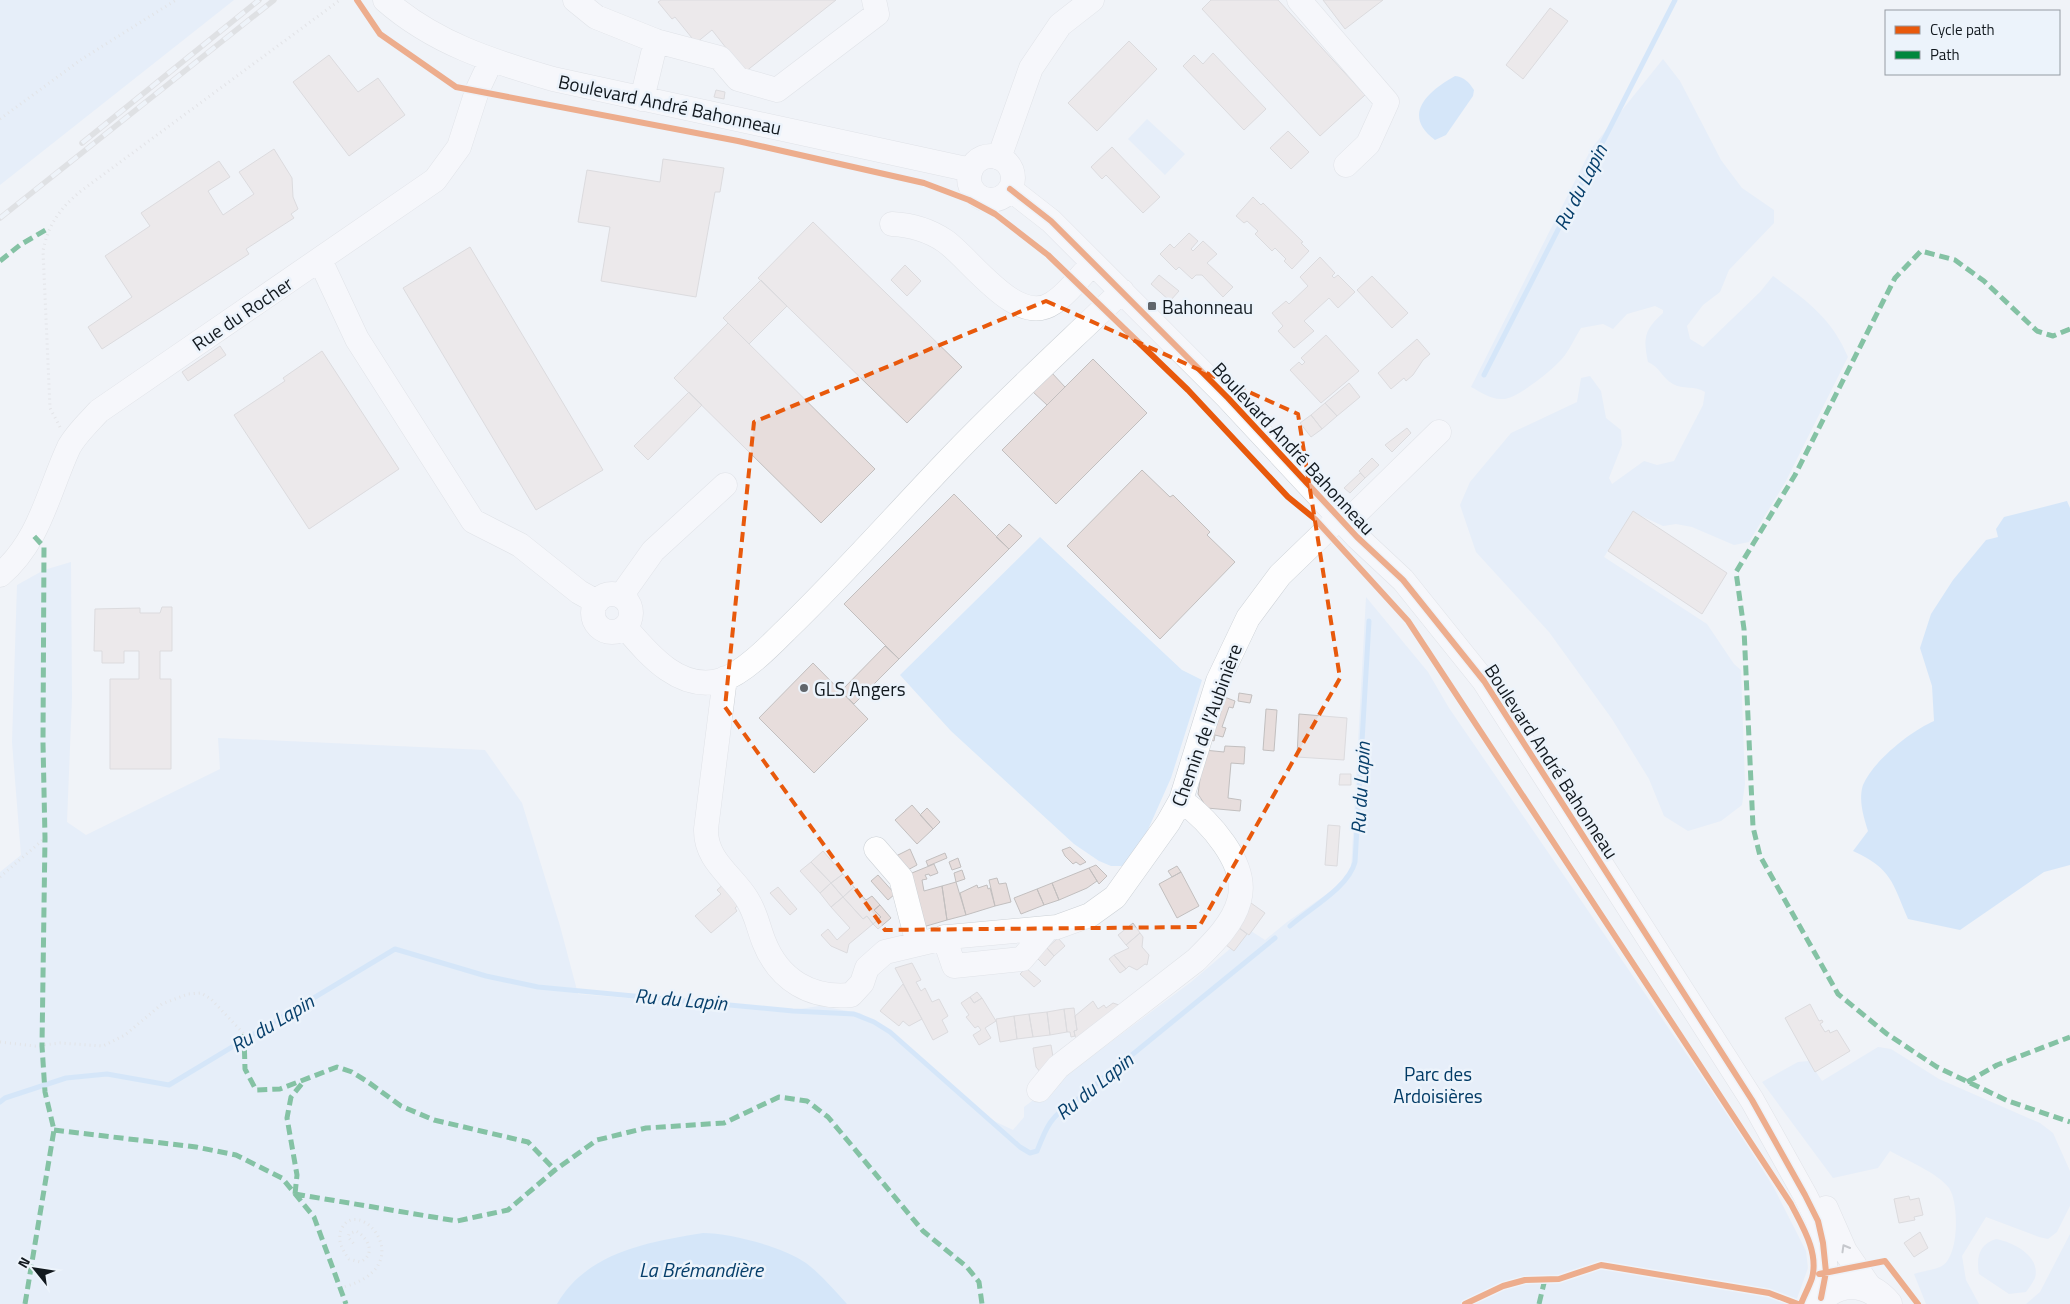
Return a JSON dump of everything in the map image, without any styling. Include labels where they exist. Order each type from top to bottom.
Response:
[{"type":"main road","points":[[1819,1301],[1832,1290],[1845,1285],[1858,1285],[1880,1296]]},
{"type":"street","name":"Boulevard André Bahonneau","points":[[385,0],[431,34],[491,61],[552,79],[970,170]]},
{"type":"street","points":[[575,0],[596,17],[656,41],[720,58],[738,79],[777,90],[877,14],[874,0]]},
{"type":"street","points":[[999,158],[1023,88],[1036,61],[1060,25],[1092,0]]},
{"type":"street","points":[[1299,0],[1387,102],[1368,144],[1346,165]]},
{"type":"street","points":[[642,99],[656,41]]},
{"type":"street","name":"Rue du Rocher","points":[[0,575],[11,566],[33,535],[46,509],[70,445],[99,411],[424,190],[440,175],[459,147],[477,91],[491,61]]},
{"type":"street","points":[[991,156],[999,158],[1012,169],[1013,178],[1010,190],[1000,199],[983,199],[971,187],[970,170],[982,158],[991,156]]},
{"type":"street","name":"Boulevard André Bahonneau","points":[[1010,190],[1034,206],[1122,291],[1285,457],[1342,521],[1403,580],[1484,681],[1752,1100],[1817,1188],[1845,1251],[1880,1296]]},
{"type":"street","points":[[892,224],[922,229],[941,238],[1009,300],[1027,308],[1053,304],[1093,263]]},
{"type":"street","points":[[320,260],[357,339],[473,521],[520,545],[579,592],[597,602]]},
{"type":"street","points":[[626,628],[646,652],[667,671],[696,682],[725,678],[755,660],[816,602],[958,450],[1122,291]]},
{"type":"street","name":"Chemin de l'Aubinière","points":[[725,678],[706,829],[710,854],[746,896],[757,917],[770,955],[787,977],[817,993],[852,994],[862,984],[867,968],[885,952],[944,938],[1057,927],[1090,915],[1115,897],[1125,886],[1168,823],[1181,800],[1218,681],[1235,641],[1269,588],[1298,556],[1342,521],[1439,432]]},
{"type":"street","points":[[621,596],[653,551],[725,485]]},
{"type":"street","points":[[608,593],[621,596],[632,611],[630,622],[626,628],[614,632],[595,623],[593,613],[597,602],[608,593]]},
{"type":"street","points":[[1039,1090],[1058,1067],[1196,960],[1214,940],[1236,910],[1241,884],[1235,865],[1213,829],[1181,800]]},
{"type":"street","points":[[876,849],[901,878],[918,944]]},
{"type":"street","name":"Boulevard André Bahonneau","points":[[1752,1100],[1818,1221],[1823,1243],[1826,1272],[1819,1301]]},
{"type":"path","points":[[0,119],[82,59],[176,0]]},
{"type":"path","points":[[70,445],[50,408],[43,251],[50,228],[58,213],[81,191],[340,0]]},
{"type":"path","points":[[0,876],[45,838]]},
{"type":"path","points":[[0,1042],[35,1046],[60,1043],[104,1046],[125,1035],[158,1007],[188,994],[201,993],[211,999],[225,1012],[244,1034]]},
{"type":"path","points":[[340,1288],[362,1281],[371,1275],[381,1259],[382,1251],[378,1234],[368,1224],[358,1220],[350,1221],[344,1225],[339,1238],[344,1254],[349,1259],[360,1262],[368,1255],[370,1249],[365,1238],[356,1231],[349,1234],[348,1237],[355,1245]]},
{"type":"highlighted area","points":[[1046,301],[1298,414],[1340,678],[1199,927],[885,930],[725,707],[754,422]]},
{"type":"green space","points":[[0,0],[234,0],[0,185]]},
{"type":"green space","points":[[1663,59],[1680,81],[1721,160],[1742,188],[1774,210],[1774,223],[1729,270],[1720,292],[1703,305],[1687,326],[1690,339],[1703,347],[1760,292],[1773,276],[1817,311],[1834,331],[1848,357],[1786,481],[1749,542],[1734,545],[1692,527],[1676,524],[1663,526],[1633,512],[1604,557],[1707,624],[1734,664],[1741,670],[1745,784],[1742,805],[1721,821],[1688,831],[1664,816],[1649,779],[1612,719],[1549,632],[1476,552],[1460,505],[1470,482],[1511,433],[1577,402],[1581,378],[1590,376],[1601,391],[1606,418],[1621,430],[1622,445],[1609,478],[1612,484],[1644,461],[1657,465],[1674,461],[1703,405],[1705,392],[1673,384],[1648,362],[1646,335],[1652,324],[1663,313],[1663,310],[1655,306],[1627,314],[1613,329],[1603,324],[1581,328],[1567,352],[1554,367],[1536,382],[1509,398],[1494,398],[1471,387],[1591,149]]},
{"type":"green space","points":[[1147,119],[1185,154],[1165,175],[1128,139]]},
{"type":"green space","points":[[1040,537],[1182,670],[1202,680],[1171,778],[1142,843],[1123,866],[1111,866],[1099,861],[1074,844],[951,731],[900,675]]},
{"type":"green space","name":"Parc des Ardoisières","points":[[71,562],[72,698],[67,822],[86,835],[220,769],[218,738],[485,750],[522,803],[560,926],[578,994],[797,1012],[800,1009],[819,1006],[860,1013],[882,1027],[994,1121],[1013,1130],[1024,1117],[1024,1107],[1191,982],[1251,931],[1265,940],[1344,882],[1351,871],[1366,597],[1428,672],[1449,708],[1733,1122],[1774,1188],[1806,1251],[1808,1268],[1795,1304],[0,1304],[0,872],[21,855],[12,742],[17,585],[44,570]]},
{"type":"green space","points":[[1878,1047],[1891,1049],[1939,1079],[2040,1123],[2053,1133],[2070,1171],[2070,1206],[2057,1232],[2048,1239],[1986,1217],[1962,1256],[1966,1280],[1979,1304],[1926,1304],[1914,1274],[1940,1267],[1947,1262],[1951,1253],[1956,1230],[1955,1205],[1949,1188],[1944,1182],[1930,1172],[1890,1151],[1878,1168],[1833,1178],[1762,1082],[1798,1062],[1809,1061],[1822,1081]]},
{"type":"green space","points":[[2070,1234],[2070,1304],[2026,1304],[2040,1292]]},
{"type":"green space","points":[[1996,1239],[2010,1243],[2024,1251],[2034,1263],[2036,1270],[2035,1278],[2026,1292],[2009,1294],[1979,1274],[1978,1262],[1980,1252],[1986,1244]]},
{"type":"water","points":[[1455,76],[1461,77],[1468,82],[1474,90],[1473,96],[1446,135],[1435,140],[1425,131],[1420,122],[1419,113],[1422,104],[1428,96]]},
{"type":"water","points":[[2067,501],[2070,508],[2070,865],[2044,872],[1960,930],[1908,919],[1889,878],[1876,864],[1853,851],[1868,831],[1861,803],[1863,785],[1875,766],[1884,757],[1904,739],[1934,721],[1932,686],[1920,648],[1931,614],[1953,580],[1986,540],[1998,537],[1996,529],[2004,517]]},
{"type":"water","name":"La Brémandière","points":[[703,1233],[742,1238],[771,1246],[796,1257],[817,1272],[847,1304],[557,1304],[570,1286],[585,1272],[602,1261],[621,1252],[641,1246]]},
{"type":"building","points":[[661,0],[836,0],[745,72],[712,30],[696,43],[675,17],[672,19],[658,2]]},
{"type":"building","points":[[1211,0],[1278,0],[1365,95],[1320,136],[1202,9]]},
{"type":"building","points":[[1323,0],[1383,0],[1345,29]]},
{"type":"building","points":[[1550,8],[1568,21],[1523,79],[1506,65]]},
{"type":"building","points":[[1129,41],[1157,69],[1097,131],[1068,103]]},
{"type":"building","points":[[1213,53],[1266,109],[1244,130],[1183,66],[1194,55],[1203,64]]},
{"type":"building","points":[[329,55],[358,92],[378,78],[405,115],[349,156],[293,82]]},
{"type":"building","points":[[716,90],[725,92],[724,99],[714,97]]},
{"type":"building","points":[[1288,131],[1309,152],[1291,169],[1270,148]]},
{"type":"building","points":[[1112,147],[1160,197],[1143,213],[1106,175],[1102,179],[1091,167]]},
{"type":"building","points":[[274,149],[292,178],[293,197],[298,209],[291,214],[294,218],[246,249],[249,254],[102,349],[88,327],[132,297],[105,256],[150,226],[141,213],[219,161],[230,177],[208,191],[223,215],[254,194],[239,172]]},
{"type":"building","points":[[663,159],[724,168],[720,192],[715,192],[696,297],[601,281],[610,227],[578,222],[587,170],[660,182]]},
{"type":"building","points":[[1253,197],[1261,205],[1263,203],[1303,242],[1301,243],[1309,251],[1292,269],[1284,261],[1286,259],[1275,248],[1272,251],[1255,234],[1258,231],[1247,221],[1244,223],[1236,216]]},
{"type":"building","points":[[813,222],[962,367],[907,423],[758,278]]},
{"type":"building","points":[[1189,233],[1198,241],[1191,249],[1193,251],[1203,241],[1217,254],[1207,263],[1233,287],[1223,297],[1202,275],[1196,275],[1192,279],[1179,267],[1176,270],[1160,254],[1170,244],[1174,248]]},
{"type":"building","points":[[470,247],[603,470],[536,510],[403,288]]},
{"type":"building","points":[[1320,257],[1335,273],[1332,276],[1334,278],[1338,275],[1355,292],[1338,308],[1329,298],[1304,321],[1314,331],[1294,348],[1278,331],[1283,326],[1272,313],[1286,301],[1289,304],[1308,286],[1300,277]]},
{"type":"building","points":[[905,265],[921,281],[907,296],[891,280]]},
{"type":"building","points":[[1159,275],[1179,291],[1170,301],[1151,284]]},
{"type":"building","points":[[1372,276],[1408,313],[1392,328],[1357,290]]},
{"type":"building","points":[[761,280],[787,306],[749,344],[723,318]]},
{"type":"building","points":[[728,323],[875,469],[821,523],[674,378]]},
{"type":"building","points":[[1326,335],[1359,371],[1321,403],[1290,370],[1299,362],[1302,365],[1305,362],[1301,358]]},
{"type":"building","points":[[1417,339],[1430,354],[1423,360],[1413,375],[1406,381],[1404,378],[1391,389],[1378,373]]},
{"type":"building","points":[[220,346],[226,355],[188,381],[182,372]]},
{"type":"building","points":[[322,351],[399,469],[309,529],[234,415],[285,381],[283,378]]},
{"type":"building","points":[[1093,359],[1147,413],[1056,504],[1002,450]]},
{"type":"building","points":[[1051,372],[1065,387],[1047,405],[1032,391]]},
{"type":"building","points":[[1349,383],[1360,397],[1337,416],[1325,403]]},
{"type":"building","points":[[689,392],[702,405],[648,460],[634,446]]},
{"type":"building","points":[[1325,403],[1337,416],[1322,429],[1311,415]]},
{"type":"building","points":[[1311,415],[1322,429],[1311,437],[1300,423]]},
{"type":"building","points":[[1407,428],[1411,433],[1392,452],[1385,445]]},
{"type":"building","points":[[1372,458],[1379,465],[1365,478],[1359,471]]},
{"type":"building","points":[[1142,470],[1170,497],[1173,495],[1210,532],[1207,535],[1235,562],[1160,639],[1067,546]]},
{"type":"building","points":[[1360,473],[1365,478],[1350,493],[1344,488]]},
{"type":"building","points":[[954,494],[1009,549],[899,659],[844,604]]},
{"type":"building","points":[[1633,511],[1727,573],[1702,614],[1608,551]]},
{"type":"building","points":[[1009,524],[1022,536],[1009,549],[996,537]]},
{"type":"building","points":[[162,607],[172,607],[172,651],[160,651],[160,679],[171,679],[171,769],[110,769],[110,679],[139,679],[139,651],[124,651],[124,663],[102,663],[102,651],[94,651],[95,609],[140,608],[140,613],[160,613]]},
{"type":"building","points":[[885,646],[899,659],[854,704],[841,691]]},
{"type":"building","points":[[813,663],[868,719],[814,773],[759,718]]},
{"type":"building","points":[[1239,693],[1252,695],[1250,703],[1238,701]]},
{"type":"building","points":[[1222,696],[1235,701],[1233,708],[1229,707],[1222,727],[1226,728],[1223,737],[1215,735],[1214,741],[1208,739]]},
{"type":"building","points":[[1266,709],[1277,710],[1274,751],[1263,750]]},
{"type":"building","points":[[1299,714],[1347,718],[1344,760],[1297,757]]},
{"type":"building","points":[[1225,746],[1245,747],[1244,764],[1231,763],[1228,798],[1241,800],[1240,811],[1207,808],[1198,794],[1204,750],[1224,752]]},
{"type":"building","points":[[1340,774],[1351,774],[1351,785],[1339,785]]},
{"type":"building","points":[[912,805],[933,829],[917,844],[895,820]]},
{"type":"building","points":[[927,808],[940,822],[933,829],[920,815]]},
{"type":"building","points":[[1328,825],[1340,826],[1337,866],[1325,865]]},
{"type":"building","points":[[1070,847],[1086,862],[1080,865],[1076,862],[1073,864],[1062,850]]},
{"type":"building","points":[[910,849],[917,865],[904,872],[892,858]]},
{"type":"building","points":[[823,851],[843,874],[831,883],[811,862]]},
{"type":"building","points":[[945,853],[947,858],[928,866],[926,861]]},
{"type":"building","points":[[958,858],[961,867],[952,870],[949,862]]},
{"type":"building","points":[[811,862],[831,883],[820,893],[800,871]]},
{"type":"building","points":[[934,864],[938,873],[930,876],[929,874],[925,875],[927,879],[922,880],[924,891],[942,886],[947,920],[923,927],[907,875]]},
{"type":"building","points":[[1096,865],[1107,876],[1099,884],[1089,868]]},
{"type":"building","points":[[1177,866],[1181,872],[1172,877],[1168,871]]},
{"type":"building","points":[[1089,868],[1097,881],[1087,888],[1059,900],[1052,883]]},
{"type":"building","points":[[962,870],[965,879],[956,882],[954,873]]},
{"type":"building","points":[[1181,872],[1199,906],[1177,918],[1159,884]]},
{"type":"building","points":[[843,874],[854,887],[843,897],[831,883]]},
{"type":"building","points":[[878,875],[895,894],[888,900],[871,881]]},
{"type":"building","points":[[997,878],[999,884],[1006,883],[1011,902],[995,906],[989,880]]},
{"type":"building","points":[[726,882],[743,901],[735,908],[737,911],[711,933],[695,916],[721,894],[717,890]]},
{"type":"building","points":[[956,882],[966,915],[947,920],[942,886]]},
{"type":"building","points":[[831,883],[843,897],[831,907],[820,893]]},
{"type":"building","points":[[1052,883],[1059,900],[1044,905],[1037,889]]},
{"type":"building","points":[[977,885],[978,888],[987,885],[988,889],[990,888],[995,906],[966,915],[960,893]]},
{"type":"building","points":[[778,887],[797,909],[790,915],[770,893]]},
{"type":"building","points":[[854,887],[866,900],[872,896],[880,905],[874,910],[881,917],[873,924],[867,916],[863,919],[843,897]]},
{"type":"building","points":[[1037,889],[1044,905],[1021,914],[1014,898]]},
{"type":"building","points":[[843,897],[863,919],[867,916],[873,924],[849,944],[847,953],[831,946],[821,935],[828,929],[837,940],[850,928],[831,907]]},
{"type":"building","points":[[1251,903],[1265,913],[1249,935],[1235,925]]},
{"type":"building","points":[[880,905],[891,918],[878,929],[873,924],[881,917],[874,910]]},
{"type":"building","points":[[1133,923],[1140,933],[1126,945],[1118,935]]},
{"type":"building","points":[[1235,925],[1247,934],[1234,951],[1222,942]]},
{"type":"building","points":[[1140,933],[1143,937],[1142,947],[1149,955],[1147,965],[1145,964],[1137,970],[1129,966],[1126,969],[1114,955],[1129,948],[1126,945]]},
{"type":"building","points":[[1058,938],[1065,946],[1054,956],[1047,948]]},
{"type":"building","points":[[1047,948],[1054,956],[1045,966],[1036,957]]},
{"type":"building","points":[[1114,955],[1126,969],[1120,973],[1109,959]]},
{"type":"building","points":[[912,963],[921,980],[916,982],[921,991],[925,988],[932,1002],[939,999],[948,1016],[942,1020],[948,1032],[933,1040],[895,968]]},
{"type":"building","points":[[1026,968],[1041,981],[1034,987],[1020,974]]},
{"type":"building","points":[[903,984],[922,1019],[909,1026],[903,1021],[899,1026],[880,1011]]},
{"type":"building","points":[[977,992],[982,998],[974,1003],[970,997]]},
{"type":"building","points":[[970,997],[974,1003],[982,998],[996,1021],[985,1028],[991,1038],[979,1045],[973,1035],[981,1030],[978,1026],[975,1028],[966,1017],[969,1015],[961,1003]]},
{"type":"building","points":[[1093,1001],[1098,1009],[1104,1005],[1106,1008],[1113,1003],[1128,1008],[1080,1044],[1074,1031],[1077,1030],[1075,1016]]},
{"type":"building","points":[[1810,1004],[1819,1021],[1822,1020],[1823,1022],[1820,1024],[1825,1032],[1829,1030],[1830,1033],[1837,1030],[1850,1051],[1815,1072],[1785,1018]]},
{"type":"building","points":[[1074,1008],[1077,1030],[1074,1031],[1075,1036],[1071,1037],[1070,1032],[1067,1032],[1064,1009]]},
{"type":"building","points":[[1064,1009],[1067,1032],[1050,1035],[1047,1012]]},
{"type":"building","points":[[1047,1012],[1050,1035],[1033,1037],[1029,1014]]},
{"type":"building","points":[[1029,1014],[1033,1037],[1017,1039],[1014,1016]]},
{"type":"building","points":[[1014,1016],[1017,1039],[1000,1042],[996,1019]]},
{"type":"building","points":[[1051,1045],[1054,1063],[1041,1073],[1036,1067],[1033,1048]]},
{"type":"building","points":[[1909,1196],[1910,1200],[1919,1198],[1923,1215],[1914,1217],[1915,1220],[1899,1223],[1894,1199]]},
{"type":"building","points":[[1920,1232],[1928,1248],[1914,1257],[1904,1243]]},
{"type":"waterway","name":"Ru du Lapin","points":[[1484,375],[1675,0]]},
{"type":"waterway","name":"Ru du Lapin","points":[[1290,926],[1337,889],[1345,880],[1355,862],[1369,621]]},
{"type":"waterway","name":"Ru du Lapin","points":[[0,1102],[5,1098],[66,1078],[107,1074],[169,1085],[395,949],[486,976],[538,987],[793,1011],[854,1014],[874,1022],[890,1032],[1020,1147],[1030,1153],[1037,1151],[1050,1123],[1059,1112],[1073,1103],[1275,938]]},
{"type":"railway","points":[[82,143],[259,0]]},
{"type":"railway","points":[[0,218],[274,0]]},
{"type":"marked path","points":[[0,261],[20,245],[49,228]]},
{"type":"marked path","points":[[2070,329],[2053,336],[2037,331],[1984,281],[1955,260],[1921,251],[1895,278],[1795,475],[1736,572],[1744,629],[1753,827],[1760,856],[1838,994],[1887,1034],[1937,1067],[2008,1101],[2070,1122]]},
{"type":"marked path","points":[[25,1304],[54,1130],[45,1092],[42,1046],[45,838],[43,743],[44,547],[33,535]]},
{"type":"marked path","points":[[244,1034],[245,1069],[256,1090],[280,1089],[337,1067],[352,1072],[401,1106],[434,1120],[528,1142],[555,1170]]},
{"type":"marked path","points":[[1967,1082],[1997,1065],[2070,1037]]},
{"type":"marked path","points":[[295,1194],[297,1175],[287,1118],[291,1097],[304,1081]]},
{"type":"marked path","points":[[295,1194],[457,1221],[508,1210],[555,1170],[597,1140],[646,1128],[724,1123],[779,1097],[807,1101],[828,1117],[923,1231],[967,1267],[979,1282],[982,1304]]},
{"type":"marked path","points":[[54,1130],[196,1147],[236,1155],[282,1178],[314,1217],[346,1304]]},
{"type":"marked path","points":[[1539,1304],[1545,1279]]},
{"type":"cycle path","points":[[357,0],[380,34],[456,87],[738,141],[924,183],[969,200],[995,214],[1048,255],[1188,390],[1288,497],[1315,519],[1408,621],[1791,1204],[1808,1240],[1814,1268],[1812,1278],[1801,1304]]},
{"type":"cycle path","points":[[1010,189],[1051,221],[1228,398],[1357,537],[1403,580],[1484,681],[1752,1100],[1805,1195],[1818,1221],[1823,1243],[1826,1272],[1821,1298]]},
{"type":"cycle path","points":[[1819,1274],[1885,1261],[1918,1304]]},
{"type":"cycle path","points":[[1465,1304],[1503,1286],[1525,1280],[1559,1279],[1601,1265],[1769,1293],[1798,1304]]},
{"type":"place","name":"Bahonneau","points":[[1152,306]]},
{"type":"place","name":"GLS Angers","points":[[804,688]]}]
